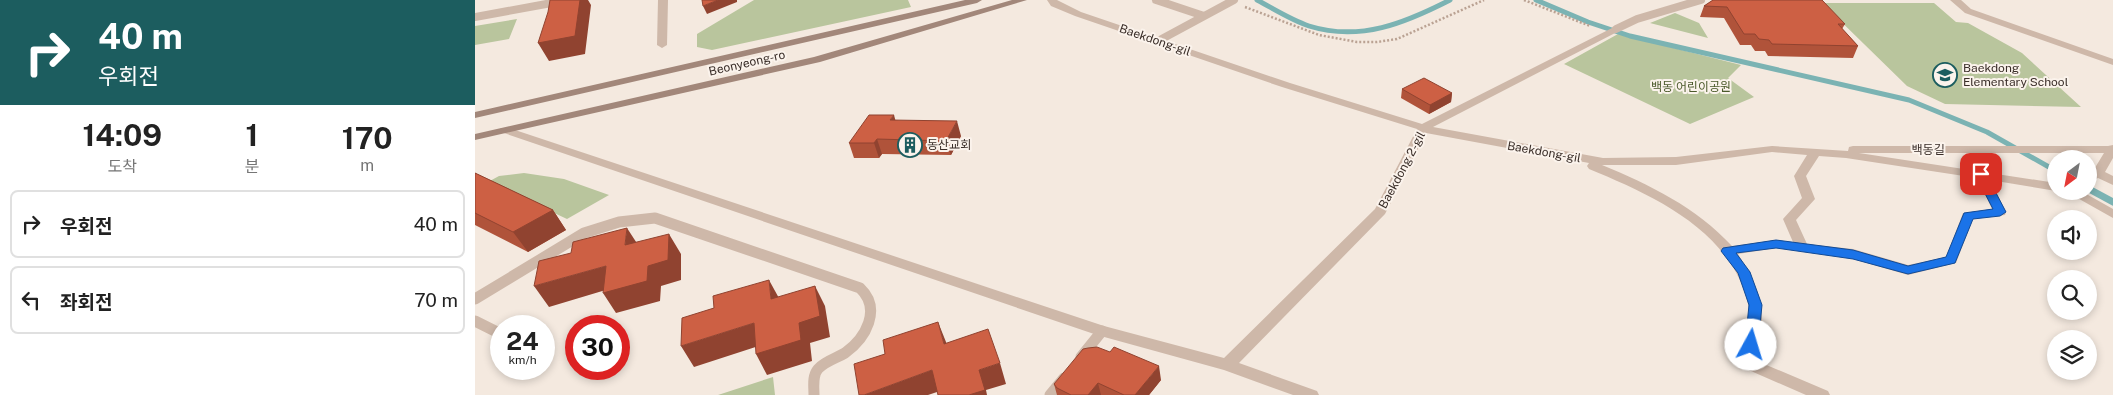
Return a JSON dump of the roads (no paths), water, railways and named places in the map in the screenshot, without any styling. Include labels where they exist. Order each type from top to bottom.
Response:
[{"type":"street","points":[[662,45],[663,0]]},
{"type":"street","name":"Beonyeong-ro","points":[[475,115],[977,0]]},
{"type":"street","name":"Beonyeong-ro","points":[[475,137],[816,60],[1022,0]]},
{"type":"street","name":"Baekdong-gil","points":[[1052,0],[1054,4],[1078,14],[1423,128],[1570,157],[1603,162],[1676,162],[1773,149],[1846,154],[1944,171],[1981,174],[2047,185]]},
{"type":"street","points":[[1955,0],[1968,11],[2113,62]]},
{"type":"street","points":[[894,19],[904,21],[910,26],[902,35]]},
{"type":"street","name":"Baekdong 2-gil","points":[[1227,366],[1380,211],[1423,128],[1611,31]]},
{"type":"street","points":[[505,130],[1102,330],[1227,366],[1311,395]]},
{"type":"street","name":"백동길","points":[[1773,149],[2113,149]]},
{"type":"street","points":[[2097,171],[2113,149]]},
{"type":"street","points":[[1801,248],[1789,219],[1809,199],[1800,176],[1815,152]]},
{"type":"street","points":[[1570,157],[1640,184],[1668,199],[1718,239],[1744,272],[1756,305],[1749,364],[1822,395]]},
{"type":"street","points":[[1727,251],[1776,244],[1853,254],[1908,270],[1951,260],[1968,216],[2000,212],[1981,174]]},
{"type":"street","points":[[2097,177],[2113,181]]},
{"type":"street","points":[[2087,200],[2113,214]]},
{"type":"lane","points":[[475,17],[546,2],[568,0]]},
{"type":"lane","points":[[1156,0],[1203,16]]},
{"type":"lane","points":[[1158,41],[1233,0]]},
{"type":"lane","points":[[1611,31],[1637,19],[1701,0]]},
{"type":"lane","points":[[475,298],[601,226],[636,218],[655,218],[860,288],[867,294],[872,303],[864,335],[854,346],[817,370],[813,380],[814,395]]},
{"type":"lane","points":[[475,321],[490,328]]},
{"type":"lane","points":[[1050,395],[1102,330]]},
{"type":"waterway","points":[[1257,0],[1289,18],[1309,26],[1346,32],[1382,28],[1399,23],[1450,0]]},
{"type":"waterway","points":[[1536,0],[1588,22],[1630,36],[1909,100],[1987,132],[2047,166]]},
{"type":"waterway","points":[[2097,193],[2113,202]]},
{"type":"place","name":"Baekdong Elementary School","points":[[1945,75]]},
{"type":"place","name":"동산교회","points":[[910,145]]},
{"type":"park label","name":"백동 어린이공원","points":[[1691,87]]}]
